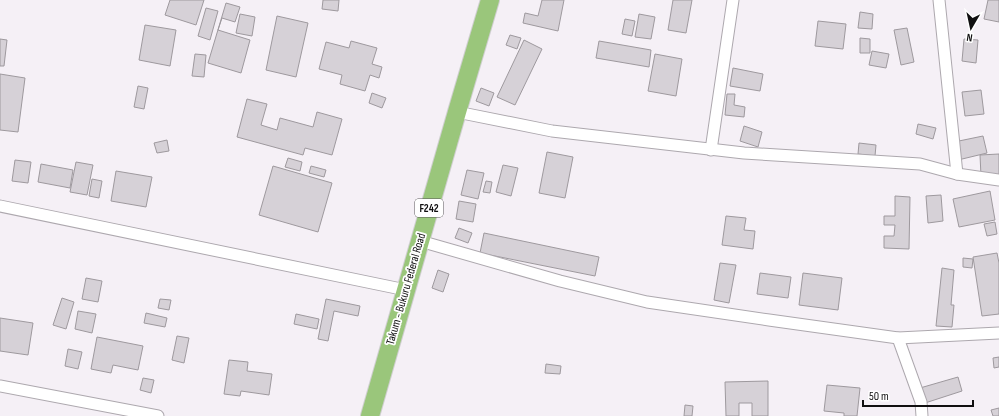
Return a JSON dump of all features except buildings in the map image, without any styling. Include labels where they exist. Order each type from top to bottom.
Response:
[{"type":"main road","name":"Takum - Bukuru Federal Road","points":[[370,416],[490,0]]},
{"type":"street","points":[[711,150],[733,0]]},
{"type":"street","points":[[938,0],[957,174]]},
{"type":"street","points":[[457,112],[552,131],[744,153],[920,164],[957,174],[999,180]]},
{"type":"street","points":[[0,206],[406,290]]},
{"type":"street","points":[[420,241],[560,281],[647,302],[898,338],[999,332]]},
{"type":"street","points":[[898,338],[921,402],[922,416]]},
{"type":"street","points":[[0,386],[158,416]]}]
